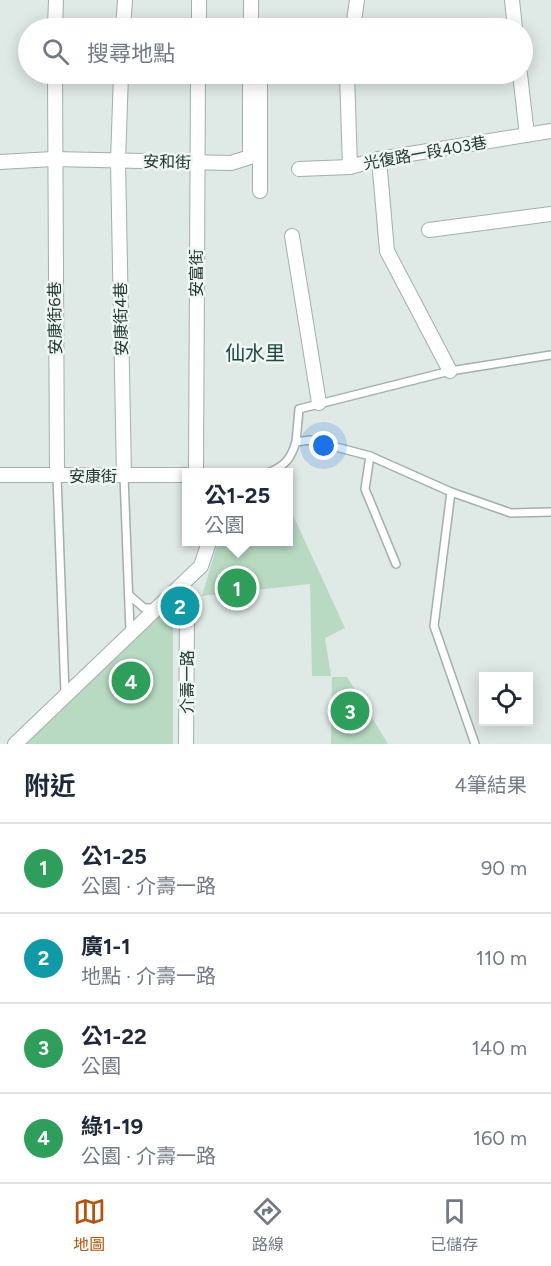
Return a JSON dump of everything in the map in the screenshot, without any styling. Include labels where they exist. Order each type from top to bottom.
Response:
[{"type":"street","points":[[56,0],[56,18]]},
{"type":"street","points":[[124,18],[125,0]]},
{"type":"street","points":[[199,0],[199,18]]},
{"type":"street","points":[[251,0],[251,18]]},
{"type":"street","points":[[260,0],[260,18]]},
{"type":"street","points":[[354,18],[357,0]]},
{"type":"street","points":[[512,0],[514,18]]},
{"type":"street","name":"安康街6巷","points":[[55,84],[53,159],[57,476]]},
{"type":"street","name":"安康街4巷","points":[[121,84],[117,161],[124,476]]},
{"type":"street","name":"安富街","points":[[196,468],[198,84]]},
{"type":"street","name":"安和街","points":[[0,162],[53,159],[231,163],[250,158],[250,84]]},
{"type":"street","points":[[260,84],[260,191]]},
{"type":"street","points":[[347,84],[350,167]]},
{"type":"street","points":[[521,84],[527,135]]},
{"type":"street","name":"光復路一段403巷","points":[[299,169],[350,167],[380,159],[551,131]]},
{"type":"street","points":[[380,159],[387,251],[450,371]]},
{"type":"street","points":[[429,230],[551,213]]},
{"type":"street","points":[[292,236],[319,403]]},
{"type":"street","name":"安康街","points":[[0,475],[182,475]]},
{"type":"street","points":[[15,744],[65,693],[201,566],[208,546]]},
{"type":"street","name":"介壽一路","points":[[186,744],[187,620]]},
{"type":"lane","points":[[280,468],[291,457],[296,442],[299,409],[450,371],[551,355]]},
{"type":"lane","points":[[296,442],[310,440],[370,456],[451,492],[511,513],[551,512]]},
{"type":"lane","points":[[370,456],[365,489],[396,564]]},
{"type":"lane","points":[[57,476],[65,693]]},
{"type":"lane","points":[[124,476],[130,631]]},
{"type":"lane","points":[[451,492],[434,626],[476,744]]},
{"type":"lane","points":[[129,595],[144,608],[156,608]]},
{"type":"green space","points":[[293,515],[345,628],[325,638],[331,676],[312,676],[310,584],[202,596],[217,546],[293,546]]},
{"type":"green space","points":[[157,617],[165,617],[173,623],[173,744],[20,744]]},
{"type":"green space","points":[[332,677],[347,677],[388,744],[331,744]]},
{"type":"place","name":"公1-25","points":[[237,588]]},
{"type":"place","name":"廣1-1","points":[[180,606]]},
{"type":"place","name":"綠1-19","points":[[131,681]]},
{"type":"place","name":"公1-22","points":[[350,711]]},
{"type":"district","name":"仙水里","points":[[255,353]]}]
